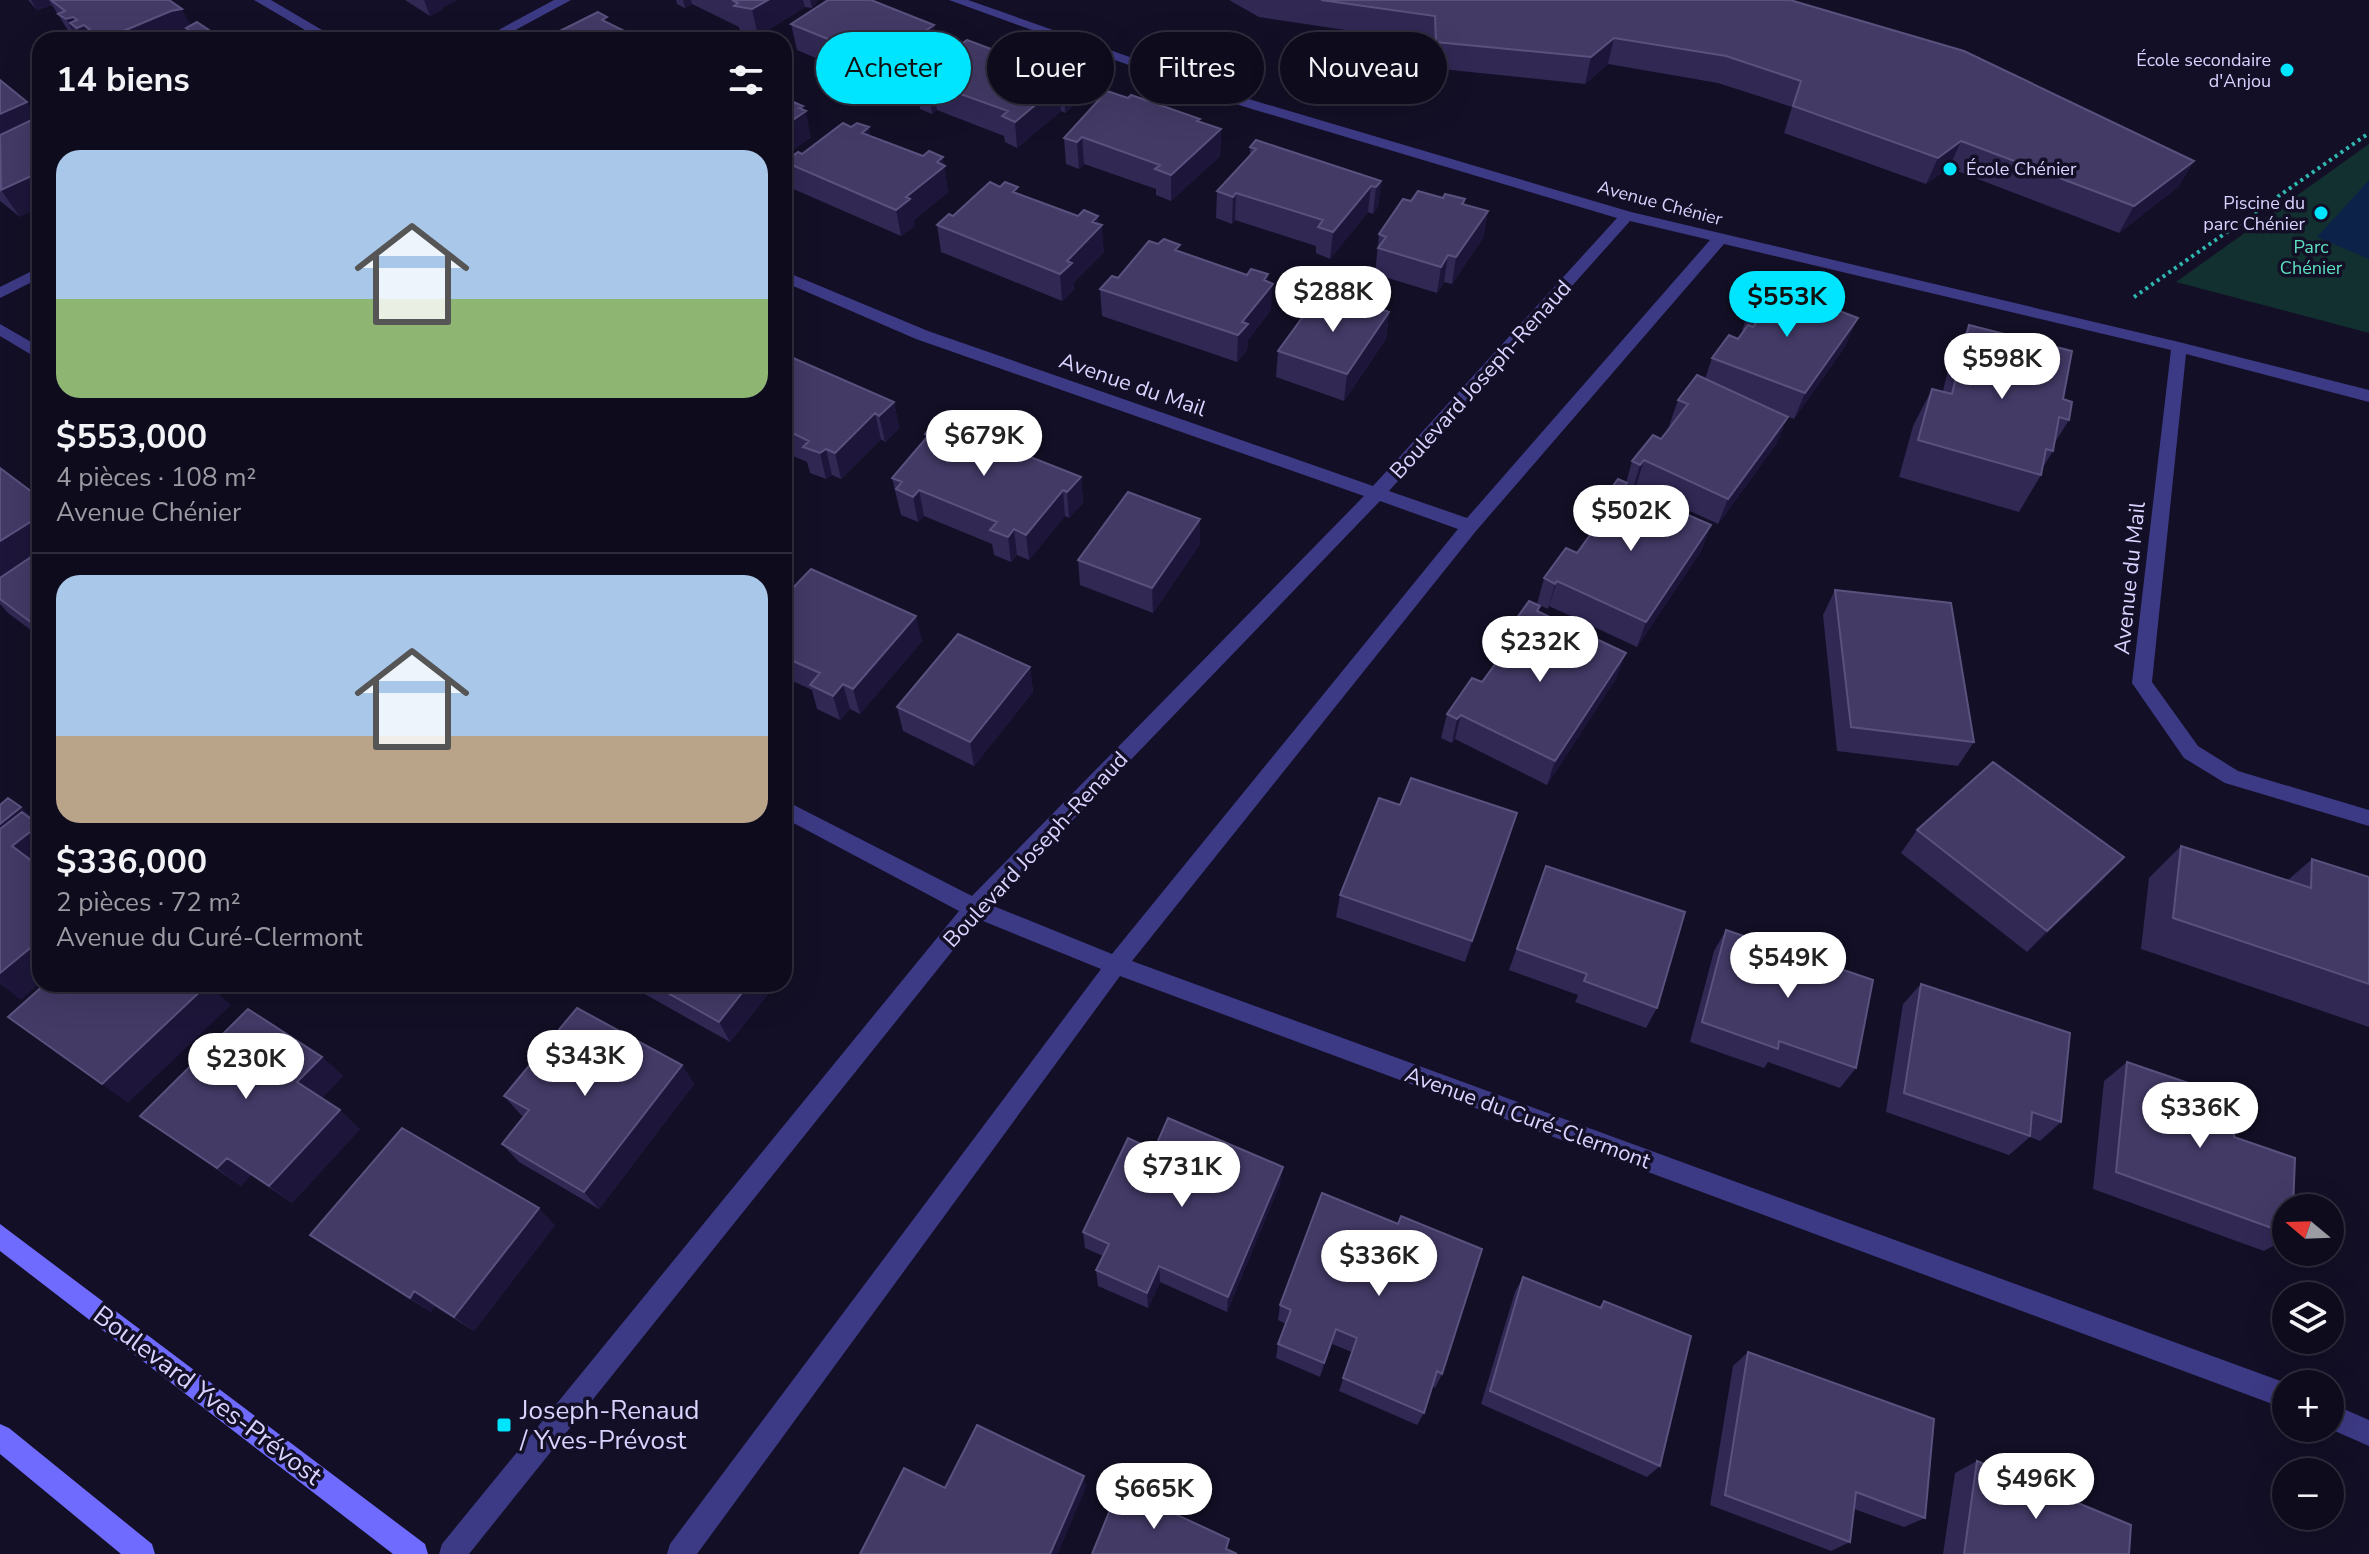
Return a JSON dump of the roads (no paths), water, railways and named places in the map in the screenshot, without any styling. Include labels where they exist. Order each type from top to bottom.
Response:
[{"type":"street","points":[[261,0],[318,32]]},
{"type":"street","points":[[502,32],[564,0]]},
{"type":"street","name":"Avenue Chénier","points":[[956,0],[1247,103],[1627,216],[2126,334],[2369,396]]},
{"type":"street","points":[[977,9],[998,0]]},
{"type":"street","name":"Boulevard Joseph-Renaud","points":[[452,1554],[974,908],[1375,495],[1627,216]]},
{"type":"street","points":[[680,1554],[1116,965],[1470,526],[1719,240]]},
{"type":"street","points":[[0,293],[32,276]]},
{"type":"street","name":"Avenue du Mail","points":[[792,279],[922,335],[1470,526]]},
{"type":"street","points":[[0,329],[32,350]]},
{"type":"street","name":"Avenue du Mail","points":[[2179,347],[2142,683],[2191,752],[2232,777],[2369,818]]},
{"type":"street","name":"Avenue du Curé-Clermont","points":[[792,812],[974,908],[1116,965],[2272,1391]]},
{"type":"street","name":"Boulevard Yves-Prévost","points":[[0,1236],[415,1554]]},
{"type":"street","points":[[2344,1422],[2369,1433]]},
{"type":"street","points":[[0,1437],[142,1554]]},
{"type":"water","points":[[2369,180],[2369,259],[2317,237]]},
{"type":"place","name":"École secondaire d'Anjou","points":[[2287,70]]},
{"type":"place","name":"École Chénier","points":[[1950,169]]},
{"type":"place","name":"Piscine du parc Chénier","points":[[2321,213]]},
{"type":"place","name":"Joseph-Renaud / Yves-Prévost","points":[[504,1425]]},
{"type":"park label","name":"Parc Chénier","points":[[2311,257]]}]
